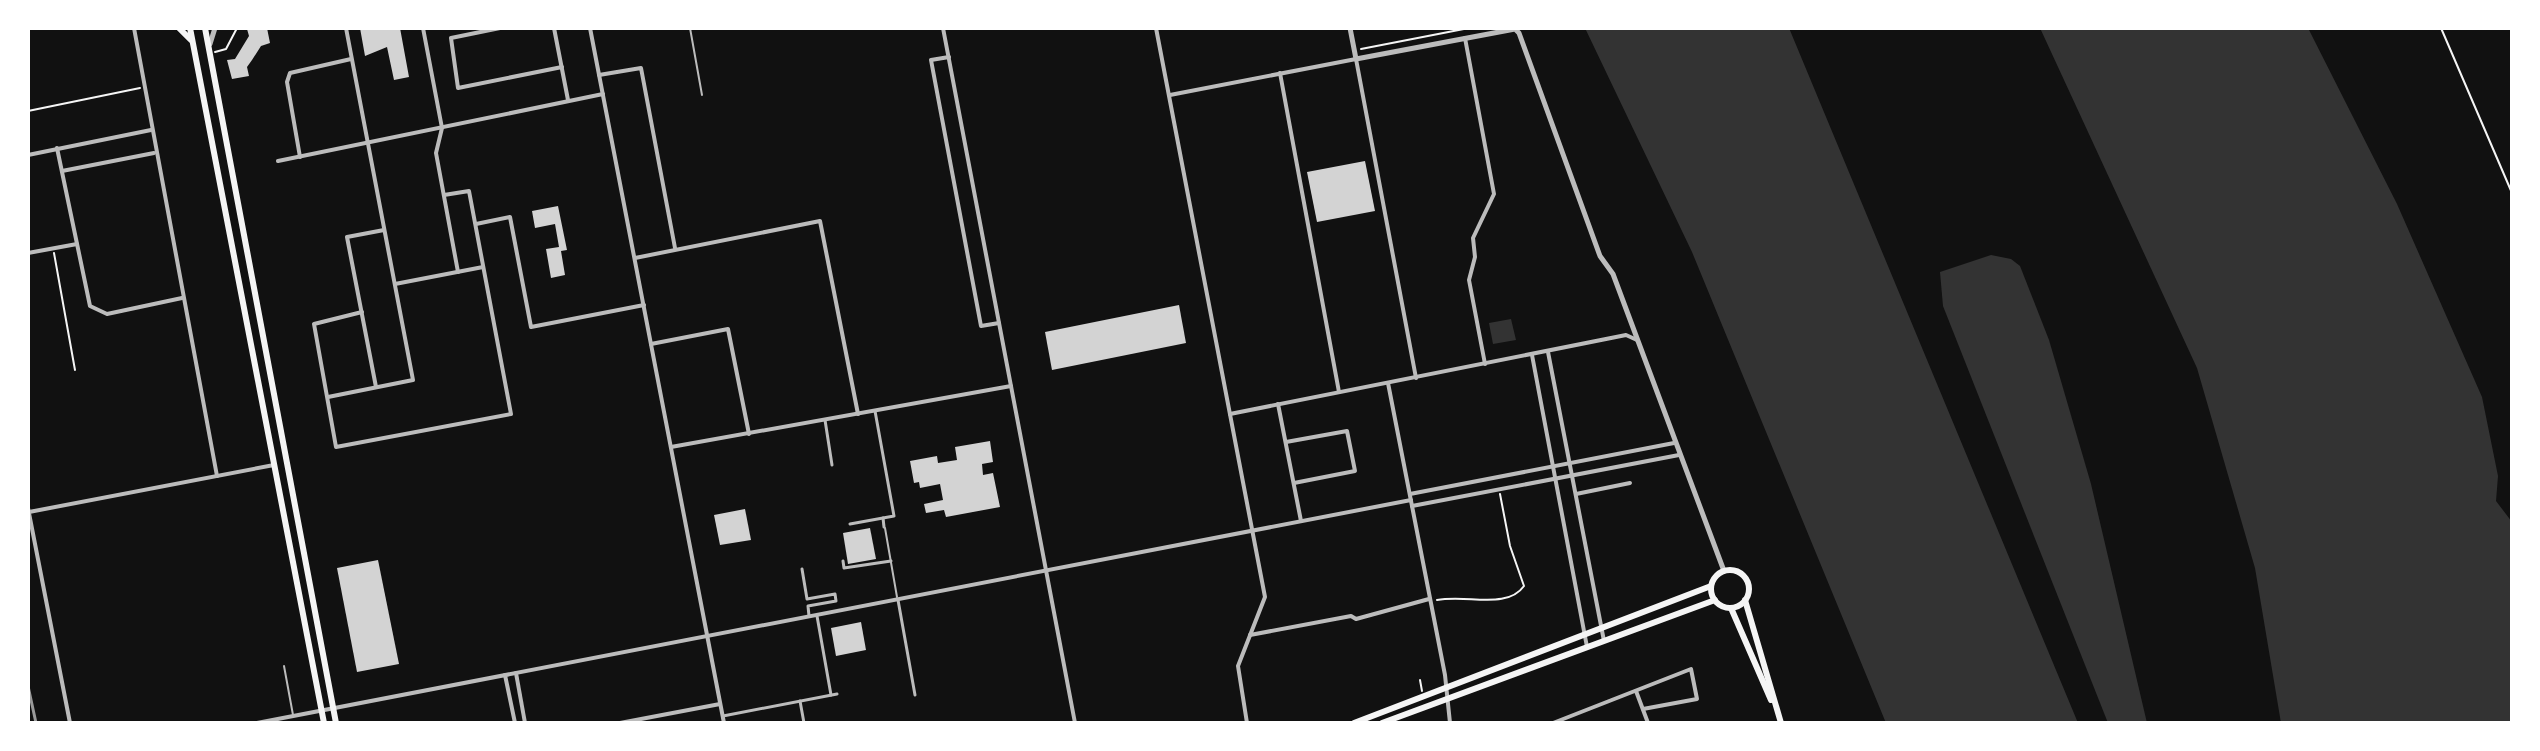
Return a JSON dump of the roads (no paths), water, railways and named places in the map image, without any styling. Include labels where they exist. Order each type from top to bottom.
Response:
[{"type":"main road","points":[[179,28],[192,42]]},
{"type":"main road","points":[[190,28],[324,723]]},
{"type":"main road","points":[[205,28],[336,723]]},
{"type":"main road","points":[[1715,600],[1711,586],[1714,578],[1724,571],[1736,570],[1745,577],[1749,589],[1745,600],[1780,723]]},
{"type":"main road","points":[[1354,723],[1711,586]]},
{"type":"main road","points":[[1382,723],[1715,600],[1731,608],[1780,723]]},
{"type":"main road","points":[[1731,608],[1745,600]]},
{"type":"street","points":[[134,28],[217,476]]},
{"type":"street","points":[[210,53],[215,28]]},
{"type":"street","points":[[327,397],[413,380],[346,28]]},
{"type":"street","points":[[423,28],[442,128],[436,153],[458,272]]},
{"type":"street","points":[[500,28],[451,38],[458,88],[562,67]]},
{"type":"street","points":[[554,28],[568,101]]},
{"type":"street","points":[[590,28],[724,723]]},
{"type":"street","points":[[943,28],[1075,723]]},
{"type":"street","points":[[1156,28],[1265,601],[1238,666],[1247,723]]},
{"type":"street","points":[[1350,28],[1416,378]]},
{"type":"street","points":[[1170,95],[1515,29],[1600,256],[1613,274],[1724,571]]},
{"type":"street","points":[[1465,38],[1494,194],[1473,238],[1475,261],[1469,282],[1485,364]]},
{"type":"street","points":[[949,57],[931,60],[981,326],[999,323]]},
{"type":"street","points":[[300,157],[287,82],[290,73],[351,59]]},
{"type":"street","points":[[599,75],[641,68],[675,248]]},
{"type":"street","points":[[1280,73],[1339,392]]},
{"type":"street","points":[[278,161],[603,94]]},
{"type":"street","points":[[28,155],[151,130]]},
{"type":"street","points":[[57,148],[88,301],[94,310],[107,314],[183,298]]},
{"type":"street","points":[[62,171],[155,153]]},
{"type":"street","points":[[362,312],[314,324],[336,447],[511,414],[469,191],[444,195]]},
{"type":"street","points":[[476,224],[510,217],[531,327],[644,305]]},
{"type":"street","points":[[634,258],[820,221],[858,414]]},
{"type":"street","points":[[376,387],[347,237],[384,230]]},
{"type":"street","points":[[28,253],[77,244]]},
{"type":"street","points":[[395,284],[484,267]]},
{"type":"street","points":[[651,344],[728,329],[749,435]]},
{"type":"street","points":[[1230,414],[1626,335],[1637,340]]},
{"type":"street","points":[[1548,352],[1604,641]]},
{"type":"street","points":[[1532,355],[1587,648]]},
{"type":"street","points":[[1388,383],[1450,723]]},
{"type":"street","points":[[671,447],[1011,386]]},
{"type":"street","points":[[1278,404],[1301,521]]},
{"type":"street","points":[[850,524],[894,516],[875,411]]},
{"type":"street","points":[[825,420],[832,465]]},
{"type":"street","points":[[1286,442],[1347,431],[1355,471],[1294,483]]},
{"type":"street","points":[[257,723],[1411,500],[1553,466],[1674,443]]},
{"type":"street","points":[[1411,500],[1499,489],[1679,455]]},
{"type":"street","points":[[70,723],[28,510],[276,465]]},
{"type":"street","points":[[1576,494],[1630,483]]},
{"type":"street","points":[[883,518],[884,527]]},
{"type":"street","points":[[843,561],[844,568],[891,561]]},
{"type":"street","points":[[802,569],[807,599],[835,594],[836,601],[808,606],[809,616]]},
{"type":"street","points":[[897,599],[915,695]]},
{"type":"street","points":[[1250,635],[1351,616],[1356,619],[1430,600]]},
{"type":"street","points":[[816,615],[831,695]]},
{"type":"street","points":[[1553,723],[1691,669],[1697,699],[1643,709]]},
{"type":"street","points":[[516,673],[525,723]]},
{"type":"street","points":[[505,675],[515,723]]},
{"type":"street","points":[[1636,691],[1648,723]]},
{"type":"street","points":[[723,716],[837,694]]},
{"type":"street","points":[[800,701],[804,723]]},
{"type":"street","points":[[620,723],[720,704]]},
{"type":"lane","points":[[690,28],[702,95]]},
{"type":"lane","points":[[884,527],[897,599]]},
{"type":"lane","points":[[284,666],[293,716]]},
{"type":"railway","points":[[28,686],[36,723]]}]
